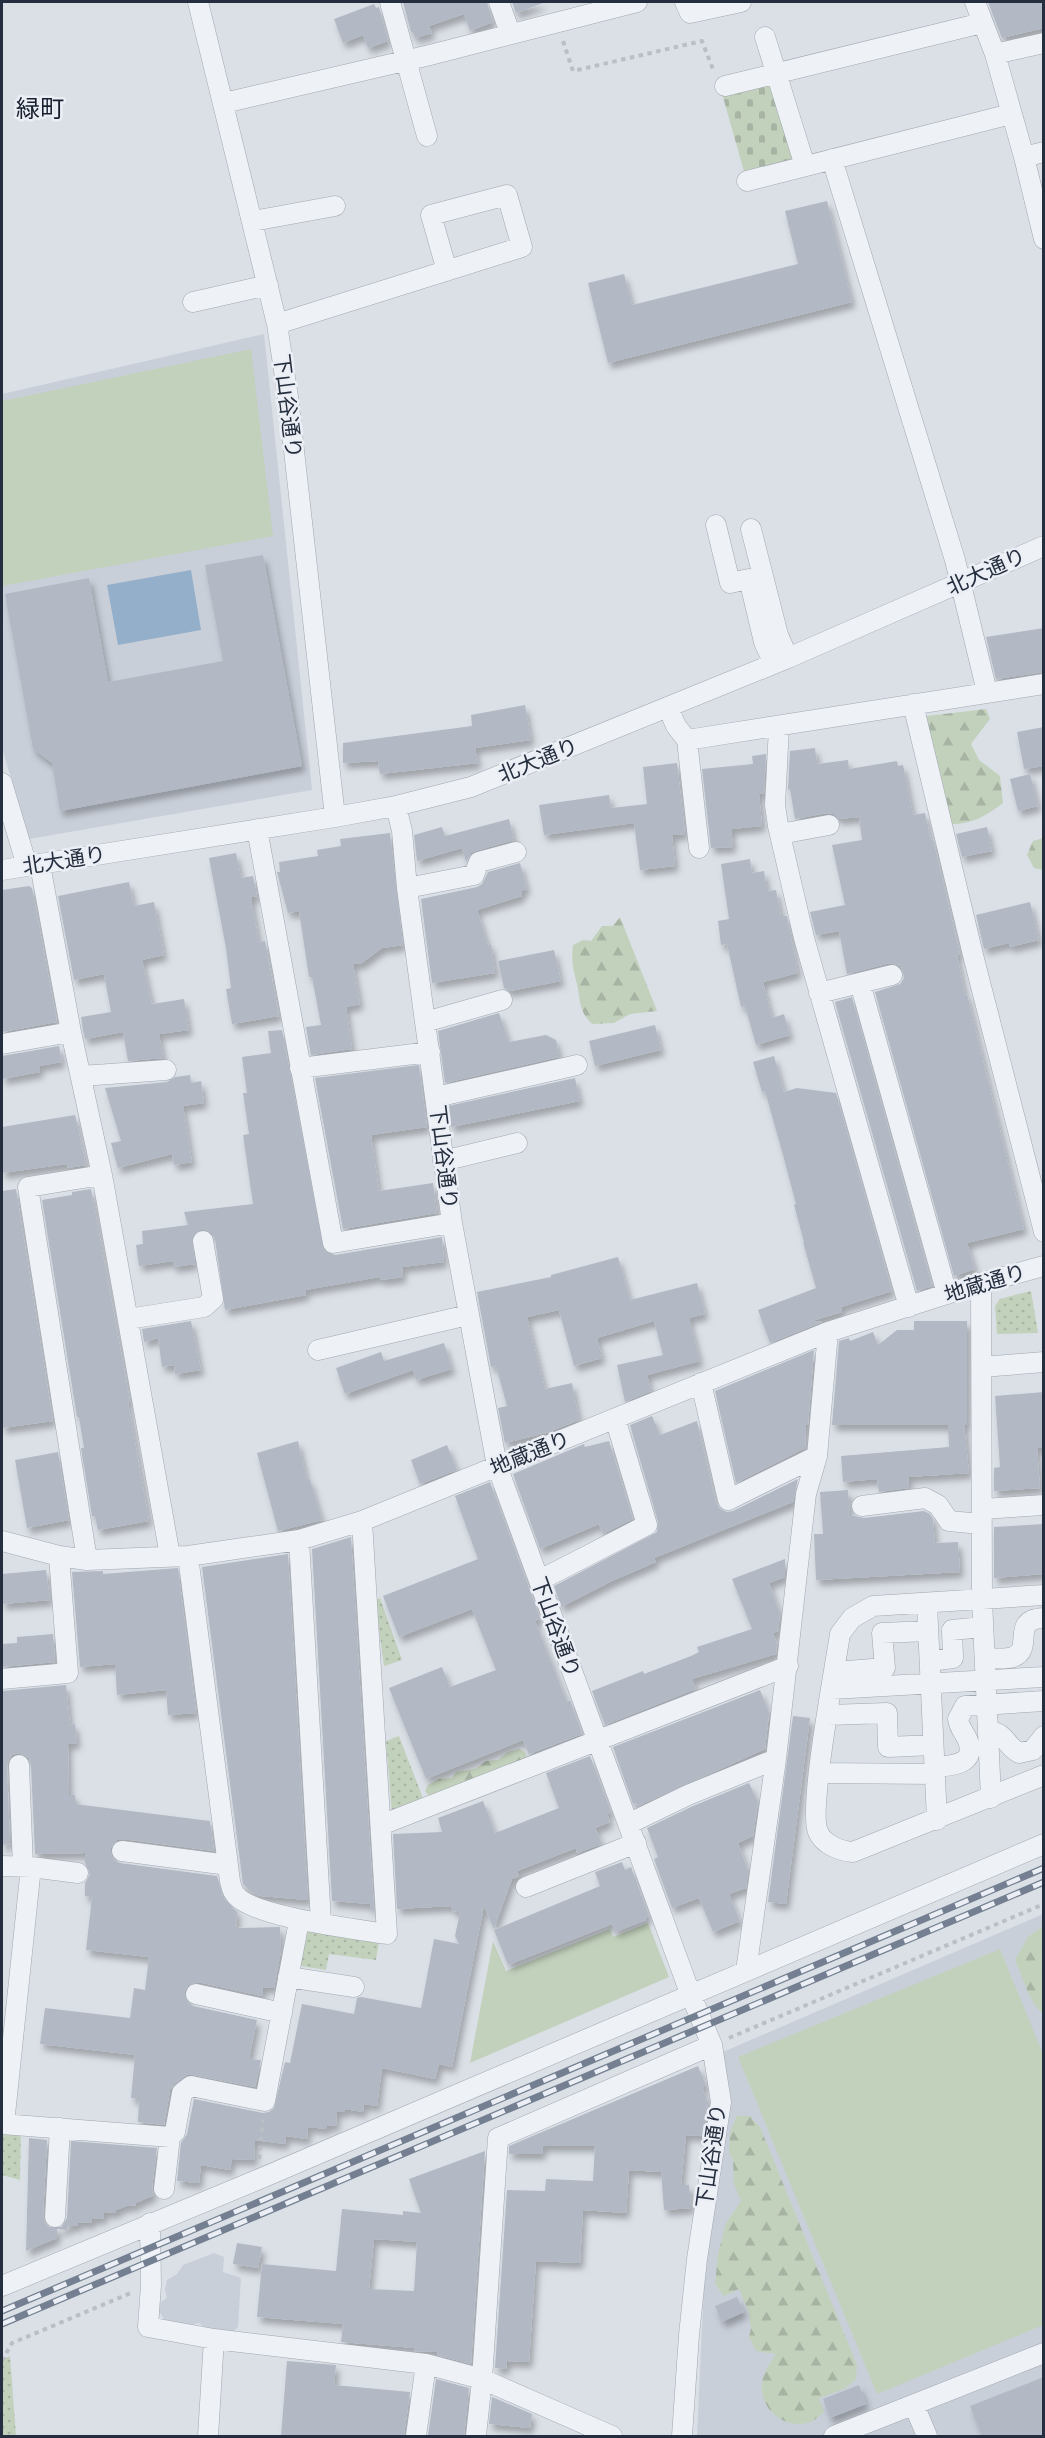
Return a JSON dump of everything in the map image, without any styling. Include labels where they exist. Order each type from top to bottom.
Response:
[{"type":"street","name":"下山谷通り","points":[[198,2],[277,324],[289,408],[335,817]]},
{"type":"street","points":[[390,2],[427,136]]},
{"type":"street","points":[[499,2],[510,33]]},
{"type":"street","points":[[224,102],[405,60],[510,33],[604,5],[637,2]]},
{"type":"street","points":[[685,2],[690,13],[741,2]]},
{"type":"street","points":[[975,2],[995,54],[1044,239]]},
{"type":"street","points":[[719,80],[776,75],[982,23]]},
{"type":"street","points":[[765,37],[805,166]]},
{"type":"street","points":[[995,54],[1044,43]]},
{"type":"street","points":[[747,181],[1011,114]]},
{"type":"street","points":[[1024,157],[1044,152]]},
{"type":"street","points":[[832,159],[961,582],[987,693]]},
{"type":"street","points":[[277,324],[447,271],[522,247],[507,195],[431,215],[447,271]]},
{"type":"street","points":[[253,221],[335,206]]},
{"type":"street","points":[[193,302],[268,285]]},
{"type":"street","points":[[716,525],[730,583],[749,579],[764,642],[781,661]]},
{"type":"street","points":[[751,529],[778,634],[781,661]]},
{"type":"street","name":"北大通り","points":[[2,870],[335,817],[396,806],[471,787],[781,661],[1044,546]]},
{"type":"street","points":[[687,740],[1044,684]]},
{"type":"street","points":[[914,704],[971,944],[1044,1232]]},
{"type":"street","points":[[668,707],[676,726],[687,740],[699,848]]},
{"type":"street","points":[[779,727],[775,805],[780,834],[804,938],[909,1307]]},
{"type":"street","points":[[2,783],[34,866],[102,1175],[128,1319],[179,1556],[230,1881],[235,1895],[255,1907],[299,1921],[321,1922],[387,1934],[362,1521]]},
{"type":"street","name":"下山谷通り","points":[[396,806],[402,831],[407,888],[452,1223],[497,1466],[690,1993],[712,2045],[721,2102],[697,2259],[682,2436]]},
{"type":"street","points":[[780,834],[829,825]]},
{"type":"street","points":[[257,829],[333,1243],[452,1223]]},
{"type":"street","points":[[407,888],[474,874],[479,862],[516,852]]},
{"type":"street","points":[[819,993],[892,975]]},
{"type":"street","points":[[860,983],[947,1294]]},
{"type":"street","points":[[425,1022],[502,1000]]},
{"type":"street","points":[[2,1044],[71,1032]]},
{"type":"street","points":[[300,1068],[430,1052]]},
{"type":"street","points":[[436,1098],[577,1065]]},
{"type":"street","points":[[81,1076],[166,1070]]},
{"type":"street","points":[[443,1161],[517,1143]]},
{"type":"street","points":[[87,1560],[28,1187],[102,1175]]},
{"type":"street","points":[[128,1319],[204,1307],[213,1299],[203,1240]]},
{"type":"street","name":"地蔵通り","points":[[2,1541],[59,1556],[87,1560],[179,1556],[299,1540],[362,1521],[828,1332],[981,1283],[1044,1266]]},
{"type":"street","points":[[981,1283],[982,1600],[991,1798]]},
{"type":"street","points":[[318,1350],[468,1315]]},
{"type":"street","points":[[746,1971],[788,1666],[806,1494],[817,1456],[828,1332]]},
{"type":"street","points":[[982,1367],[1044,1362]]},
{"type":"street","points":[[701,1383],[729,1500],[817,1456]]},
{"type":"street","points":[[540,1580],[647,1525],[615,1418]]},
{"type":"street","points":[[862,1506],[925,1498],[938,1505],[949,1521],[1044,1505]]},
{"type":"street","points":[[299,1540],[321,1922]]},
{"type":"street","points":[[2,1678],[69,1673],[59,1556]]},
{"type":"street","points":[[1044,1595],[873,1606],[852,1618],[840,1634],[815,1821],[819,1835],[840,1851],[853,1852],[1044,1775]]},
{"type":"street","points":[[927,1604],[937,1820]]},
{"type":"street","points":[[985,1658],[1002,1659],[1016,1656],[1023,1648],[1023,1633],[1027,1623],[1036,1618],[1044,1618]]},
{"type":"street","points":[[930,1661],[953,1658],[952,1630],[983,1627]]},
{"type":"street","points":[[833,1680],[885,1668],[882,1633],[928,1631]]},
{"type":"street","points":[[381,1825],[788,1666]]},
{"type":"street","points":[[833,1680],[930,1684],[1044,1677]]},
{"type":"street","points":[[820,1773],[934,1770],[954,1766],[967,1758],[969,1744],[958,1724],[959,1714],[965,1706],[987,1704],[1033,1707]]},
{"type":"street","points":[[828,1715],[887,1713],[888,1747],[933,1745]]},
{"type":"street","points":[[988,1730],[1004,1737],[1019,1753],[1033,1750],[1044,1736]]},
{"type":"street","points":[[628,1824],[688,1795],[776,1759]]},
{"type":"street","points":[[19,1766],[27,1867],[3,2124],[170,2137]]},
{"type":"street","points":[[526,1887],[636,1844]]},
{"type":"street","points":[[2,2286],[257,2180],[690,1993],[1044,1844]]},
{"type":"street","points":[[122,1851],[228,1865]]},
{"type":"street","points":[[2,1866],[78,1873]]},
{"type":"street","points":[[164,2189],[170,2137],[175,2132],[182,2092],[191,2086],[266,2101],[299,1921]]},
{"type":"street","points":[[288,1977],[354,1988]]},
{"type":"street","points":[[196,1994],[282,2013]]},
{"type":"street","points":[[476,2436],[498,2138],[712,2045]]},
{"type":"street","points":[[55,2217],[60,2128]]},
{"type":"street","points":[[150,2223],[151,2285],[148,2327],[214,2339],[426,2364],[482,2379],[577,2429],[612,2436]]},
{"type":"street","points":[[208,2436],[214,2339]]},
{"type":"street","points":[[834,2436],[1044,2353]]},
{"type":"street","points":[[416,2436],[426,2364]]},
{"type":"street","points":[[914,2405],[927,2436]]},
{"type":"path","points":[[559,31],[573,71],[702,41],[719,80]]},
{"type":"path","points":[[712,2045],[1044,1904]]},
{"type":"path","points":[[257,2180],[266,2101]]},
{"type":"path","points":[[2,2361],[12,2343],[151,2285]]},
{"type":"shaded area","points":[[264,334],[312,790],[29,839],[2,748],[2,394]]},
{"type":"shaded area","points":[[1043,1914],[1043,2436],[697,2436],[705,2262],[731,2097],[723,2052]]},
{"type":"shaded area","points":[[214,2253],[224,2257],[223,2272],[241,2278],[238,2327],[234,2331],[226,2332],[208,2330],[199,2323],[191,2325],[173,2323],[164,2319],[158,2310],[161,2302],[167,2298],[165,2290],[167,2280],[177,2274],[183,2265]]},
{"type":"green space","points":[[770,81],[797,160],[745,175],[721,90]]},
{"type":"green space","points":[[251,349],[273,536],[2,586],[2,401]]},
{"type":"green space","points":[[986,709],[990,719],[971,744],[979,760],[1000,776],[1003,803],[978,819],[949,824],[926,727],[927,716]]},
{"type":"green space","points":[[1044,838],[1043,870],[1034,868],[1027,855],[1033,841]]},
{"type":"green space","points":[[620,917],[657,1011],[630,1014],[614,1023],[592,1024],[584,1014],[581,1005],[573,964],[573,945],[583,940],[591,941],[602,926],[613,926]]},
{"type":"green space","points":[[1031,1291],[1038,1333],[997,1334],[995,1306],[1000,1299]]},
{"type":"green space","points":[[380,1598],[402,1660],[384,1666],[375,1600]]},
{"type":"green space","points":[[399,1736],[424,1801],[392,1814],[386,1741]]},
{"type":"green space","points":[[519,1749],[525,1752],[527,1758],[430,1797],[425,1791],[428,1785],[439,1779],[452,1778],[456,1772],[475,1769],[486,1761],[498,1760],[508,1752]]},
{"type":"green space","points":[[648,1923],[669,1977],[470,2063],[493,1941],[506,1971],[610,1929],[613,1937]]},
{"type":"green space","points":[[1043,1926],[1043,2014],[1030,1996],[1015,1960],[1028,1937]]},
{"type":"green space","points":[[304,1931],[379,1941],[376,1960],[329,1954],[326,1970],[300,1966]]},
{"type":"green space","points":[[1000,1949],[1043,2054],[1043,2325],[877,2394],[738,2057]]},
{"type":"green space","points":[[737,2116],[750,2116],[760,2127],[857,2365],[856,2379],[844,2389],[819,2398],[824,2411],[816,2419],[806,2423],[795,2424],[785,2421],[768,2407],[763,2397],[762,2384],[765,2372],[776,2354],[756,2351],[749,2337],[751,2328],[748,2310],[739,2289],[724,2296],[715,2284],[718,2254],[726,2223],[741,2201],[734,2184],[733,2159],[729,2153],[730,2132]]},
{"type":"green space","points":[[2,2129],[21,2130],[20,2180],[2,2175]]},
{"type":"green space","points":[[10,2356],[16,2436],[2,2436],[2,2359]]},
{"type":"water","points":[[191,570],[201,630],[118,645],[107,585]]},
{"type":"building","points":[[403,2],[487,2],[493,22],[470,31],[464,14],[429,26],[432,33],[415,38],[411,32]]},
{"type":"building","points":[[512,2],[543,2],[543,3],[516,13]]},
{"type":"building","points":[[988,2],[1044,2],[1044,28],[1002,38]]},
{"type":"building","points":[[374,4],[376,8],[379,7],[388,41],[368,48],[363,35],[343,43],[334,19]]},
{"type":"building","points":[[827,201],[852,302],[608,363],[588,283],[624,274],[632,305],[798,264],[785,211]]},
{"type":"building","points":[[263,555],[302,766],[60,811],[52,763],[33,749],[5,594],[89,578],[108,682],[223,661],[205,565]]},
{"type":"building","points":[[1044,628],[1044,672],[996,679],[986,637]]},
{"type":"building","points":[[525,705],[531,740],[475,748],[478,763],[380,774],[378,761],[343,763],[343,743],[472,726],[471,715]]},
{"type":"building","points":[[1044,727],[1044,766],[1024,769],[1017,732]]},
{"type":"building","points":[[815,748],[817,764],[848,760],[849,769],[897,761],[898,766],[903,765],[913,815],[925,813],[931,840],[933,839],[960,954],[957,955],[965,995],[967,994],[1024,1229],[967,1243],[975,1269],[954,1276],[875,992],[900,984],[904,978],[903,972],[900,966],[890,963],[847,974],[839,931],[816,935],[810,912],[845,905],[832,845],[862,840],[859,817],[839,819],[834,814],[827,813],[795,819],[790,789],[788,790],[790,751]]},
{"type":"building","points":[[766,754],[764,793],[759,794],[762,826],[731,829],[733,847],[711,848],[702,769],[753,764],[752,756]]},
{"type":"building","points":[[677,763],[685,834],[672,835],[675,866],[640,870],[634,823],[544,835],[539,805],[609,795],[611,808],[647,804],[643,767]]},
{"type":"building","points":[[1030,774],[1038,806],[1018,811],[1010,779]]},
{"type":"building","points":[[509,819],[514,840],[475,851],[471,853],[466,862],[462,848],[417,861],[414,835],[442,827],[445,836]]},
{"type":"building","points":[[987,827],[992,851],[962,857],[956,834]]},
{"type":"building","points":[[390,833],[403,945],[382,948],[362,963],[353,964],[360,1004],[346,1007],[352,1049],[311,1055],[306,1027],[321,1025],[312,977],[309,977],[299,911],[288,913],[277,872],[280,872],[279,862],[318,856],[317,850],[341,846],[340,839]]},
{"type":"building","points":[[236,853],[241,878],[253,876],[257,896],[252,897],[252,905],[259,942],[265,941],[279,1016],[232,1024],[226,989],[231,988],[226,948],[209,858]]},
{"type":"building","points":[[750,859],[752,873],[764,871],[767,891],[776,890],[781,916],[787,916],[798,973],[763,982],[772,1018],[784,1014],[790,1035],[756,1045],[745,1006],[741,1007],[727,944],[721,945],[718,921],[729,919],[721,864]]},
{"type":"building","points":[[520,863],[527,889],[521,891],[522,896],[477,910],[488,945],[491,944],[495,973],[432,983],[421,899],[477,887],[482,884],[488,872]]},
{"type":"building","points":[[129,882],[134,906],[154,902],[164,955],[142,960],[152,1004],[184,999],[189,1030],[159,1034],[163,1058],[128,1061],[123,1032],[85,1039],[83,1030],[81,1017],[111,1012],[104,974],[74,980],[58,896]]},
{"type":"building","points":[[29,886],[32,888],[57,1022],[2,1032],[2,890]]},
{"type":"building","points":[[1030,902],[1039,940],[1010,947],[1009,943],[984,949],[976,915]]},
{"type":"building","points":[[554,950],[561,981],[510,991],[504,988],[498,961]]},
{"type":"building","points":[[852,997],[932,1286],[917,1291],[835,1002]]},
{"type":"building","points":[[499,1013],[509,1042],[546,1035],[556,1040],[559,1057],[445,1083],[438,1031]]},
{"type":"building","points":[[655,1025],[661,1050],[595,1066],[589,1041]]},
{"type":"building","points":[[282,1030],[324,1250],[335,1255],[442,1237],[444,1262],[402,1267],[403,1277],[381,1280],[380,1277],[305,1290],[306,1295],[225,1310],[215,1239],[212,1233],[202,1229],[192,1236],[195,1264],[173,1267],[173,1261],[139,1266],[136,1245],[143,1244],[142,1231],[188,1225],[184,1212],[253,1204],[243,1135],[249,1134],[243,1093],[247,1093],[242,1057],[271,1053],[268,1031]]},
{"type":"building","points":[[59,1046],[62,1062],[39,1066],[40,1072],[2,1079],[2,1056]]},
{"type":"building","points":[[774,1056],[784,1092],[797,1088],[836,1093],[892,1291],[841,1307],[842,1312],[812,1321],[822,1322],[770,1343],[758,1310],[816,1288],[783,1155],[765,1091],[762,1092],[753,1062]]},
{"type":"building","points":[[419,1065],[427,1127],[371,1135],[379,1191],[433,1183],[437,1213],[343,1229],[315,1078]]},
{"type":"building","points":[[190,1075],[191,1083],[201,1081],[204,1103],[183,1106],[192,1162],[174,1165],[172,1154],[118,1168],[111,1143],[121,1141],[105,1088],[167,1082],[175,1077]]},
{"type":"building","points":[[575,1078],[580,1101],[451,1127],[448,1106]]},
{"type":"building","points":[[75,1115],[86,1165],[68,1168],[67,1164],[2,1173],[2,1127]]},
{"type":"building","points":[[16,1189],[53,1421],[2,1428],[2,1191]]},
{"type":"building","points":[[91,1189],[130,1401],[128,1402],[149,1521],[98,1530],[95,1516],[92,1516],[81,1448],[84,1448],[42,1200]]},
{"type":"building","points":[[618,1257],[630,1300],[697,1283],[705,1314],[689,1318],[700,1361],[647,1375],[651,1391],[625,1402],[617,1365],[663,1355],[654,1321],[597,1338],[602,1358],[574,1366],[559,1310],[527,1317],[545,1389],[572,1383],[579,1420],[546,1433],[505,1443],[498,1408],[507,1406],[496,1366],[491,1367],[477,1292],[551,1277],[551,1275]]},
{"type":"building","points":[[191,1321],[201,1370],[175,1374],[174,1365],[162,1367],[158,1338],[144,1342],[142,1329]]},
{"type":"building","points":[[914,1321],[967,1321],[967,1425],[964,1425],[969,1473],[908,1477],[909,1488],[879,1492],[877,1479],[843,1482],[841,1456],[949,1447],[948,1425],[832,1425],[839,1341],[849,1338],[850,1341],[873,1332],[878,1345],[897,1330],[914,1330]]},
{"type":"building","points":[[444,1343],[452,1369],[416,1380],[413,1370],[345,1394],[336,1368],[381,1352],[384,1361]]},
{"type":"building","points":[[814,1350],[805,1448],[736,1483],[715,1391]]},
{"type":"building","points":[[1044,1392],[1044,1448],[1037,1448],[1040,1488],[994,1491],[994,1468],[1000,1467],[995,1396]]},
{"type":"building","points":[[652,1416],[660,1435],[697,1421],[716,1503],[720,1509],[727,1512],[733,1511],[798,1479],[793,1502],[654,1558],[656,1562],[561,1607],[554,1586],[657,1532],[658,1522],[630,1425]]},
{"type":"building","points":[[298,1441],[307,1480],[310,1480],[322,1520],[278,1531],[257,1453]]},
{"type":"building","points":[[609,1441],[633,1519],[603,1534],[599,1524],[540,1549],[513,1474],[584,1444],[585,1447]]},
{"type":"building","points":[[447,1445],[457,1470],[420,1484],[411,1460]]},
{"type":"building","points":[[58,1452],[69,1520],[27,1528],[15,1460]]},
{"type":"building","points":[[490,1482],[540,1618],[535,1621],[567,1702],[570,1700],[582,1734],[529,1754],[523,1740],[426,1779],[389,1688],[442,1667],[450,1687],[496,1670],[472,1609],[399,1637],[383,1596],[478,1559],[455,1496]]},
{"type":"building","points":[[848,1490],[850,1515],[864,1518],[924,1511],[930,1514],[933,1519],[935,1543],[958,1542],[960,1572],[816,1580],[814,1534],[823,1534],[820,1492]]},
{"type":"building","points":[[1044,1524],[1044,1574],[994,1578],[994,1527]]},
{"type":"building","points":[[351,1537],[374,1910],[370,1910],[370,1904],[332,1901],[312,1549]]},
{"type":"building","points":[[288,1554],[308,1900],[261,1896],[251,1892],[243,1884],[202,1567]]},
{"type":"building","points":[[785,1559],[785,1577],[769,1583],[780,1613],[778,1631],[773,1633],[777,1644],[776,1654],[692,1679],[696,1689],[605,1725],[592,1691],[643,1671],[644,1674],[691,1656],[699,1652],[697,1647],[752,1629],[732,1579]]},
{"type":"building","points":[[178,1568],[196,1713],[168,1715],[166,1690],[117,1695],[115,1664],[80,1667],[72,1572],[103,1571],[103,1574]]},
{"type":"building","points":[[46,1570],[50,1600],[2,1604],[2,1574]]},
{"type":"building","points":[[53,1634],[55,1662],[2,1667],[2,1644],[17,1643],[17,1637]]},
{"type":"building","points":[[66,1685],[70,1725],[75,1724],[77,1743],[68,1744],[69,1795],[75,1795],[75,1804],[210,1821],[214,1851],[123,1839],[117,1840],[110,1849],[114,1860],[120,1863],[217,1876],[223,1897],[237,1912],[236,1928],[280,1927],[281,1951],[274,1988],[263,1987],[262,1996],[198,1982],[188,1986],[184,1992],[188,2002],[193,2006],[257,2020],[249,2059],[261,2060],[255,2087],[188,2074],[170,2090],[164,2125],[138,2122],[139,2099],[131,2098],[135,2055],[40,2044],[45,2008],[130,2018],[134,1988],[145,1990],[149,1957],[86,1950],[92,1897],[85,1896],[85,1883],[90,1874],[85,1863],[85,1853],[35,1854],[31,1765],[29,1758],[19,1753],[12,1755],[7,1765],[10,1844],[2,1845],[2,1691]]},
{"type":"building","points":[[760,1690],[769,1713],[765,1749],[638,1806],[636,1803],[633,1804],[613,1747]]},
{"type":"building","points":[[793,1716],[810,1718],[786,1904],[768,1902]]},
{"type":"building","points":[[590,1756],[611,1812],[607,1814],[610,1822],[595,1828],[602,1844],[577,1853],[576,1848],[517,1871],[519,1876],[512,1879],[494,1929],[484,1906],[452,2067],[439,2064],[435,2079],[382,2068],[377,2106],[364,2104],[363,2112],[345,2109],[345,2112],[337,2111],[336,2126],[327,2125],[327,2129],[308,2127],[307,2139],[286,2136],[285,2144],[255,2140],[254,2160],[232,2159],[230,2170],[201,2165],[199,2183],[177,2181],[181,2143],[187,2134],[194,2099],[263,2113],[274,2108],[285,2062],[290,2063],[302,2004],[354,2014],[357,1998],[361,1997],[421,2008],[434,1939],[459,1944],[455,1936],[460,1912],[453,1911],[451,1906],[397,1909],[393,1834],[442,1832],[438,1818],[483,1801],[495,1833],[559,1808],[546,1773]]},
{"type":"building","points":[[749,1783],[758,1802],[753,1836],[738,1843],[748,1870],[746,1888],[729,1894],[740,1921],[713,1932],[699,1898],[672,1908],[654,1859],[658,1857],[647,1828]]},
{"type":"building","points":[[622,1862],[625,1870],[631,1867],[649,1916],[645,1918],[646,1920],[615,1932],[612,1924],[508,1965],[494,1930],[600,1886],[595,1872]]},
{"type":"building","points":[[698,2066],[706,2085],[702,2087],[708,2102],[704,2136],[686,2135],[681,2185],[689,2185],[691,2208],[664,2210],[661,2172],[629,2170],[626,2213],[583,2210],[580,2263],[536,2261],[529,2362],[507,2361],[506,2369],[495,2368],[507,2190],[545,2191],[546,2179],[593,2181],[595,2146],[543,2146],[542,2154],[509,2154],[509,2146]]},
{"type":"building","points":[[29,2138],[47,2140],[43,2216],[49,2227],[61,2227],[67,2218],[71,2141],[157,2148],[152,2188],[154,2195],[136,2203],[135,2206],[129,2205],[116,2210],[116,2213],[104,2212],[103,2219],[92,2218],[92,2223],[78,2222],[78,2226],[68,2226],[67,2230],[57,2229],[57,2238],[26,2251]]},
{"type":"building","points":[[485,2151],[471,2364],[437,2355],[438,2352],[414,2351],[415,2348],[341,2342],[343,2324],[257,2317],[262,2264],[336,2271],[342,2209],[403,2215],[403,2211],[421,2213],[409,2179]],"holes":[[[374,2239],[417,2242],[414,2291],[369,2289]]]},
{"type":"building","points":[[237,2243],[262,2247],[258,2268],[233,2264]]},
{"type":"building","points":[[737,2297],[744,2312],[722,2322],[715,2306]]},
{"type":"building","points":[[287,2361],[336,2365],[334,2385],[410,2392],[404,2436],[281,2436]]},
{"type":"building","points":[[1044,2377],[1044,2436],[982,2436],[970,2406]]},
{"type":"building","points":[[436,2379],[469,2388],[464,2436],[428,2436]]},
{"type":"building","points":[[859,2385],[866,2404],[830,2418],[823,2399]]},
{"type":"building","points":[[492,2397],[532,2414],[530,2428],[489,2424]]},
{"type":"railway","points":[[2,2311],[1044,1868]]},
{"type":"railway","points":[[2,2324],[1044,1882]]},
{"type":"district","name":"緑町","points":[[40,108]]}]
